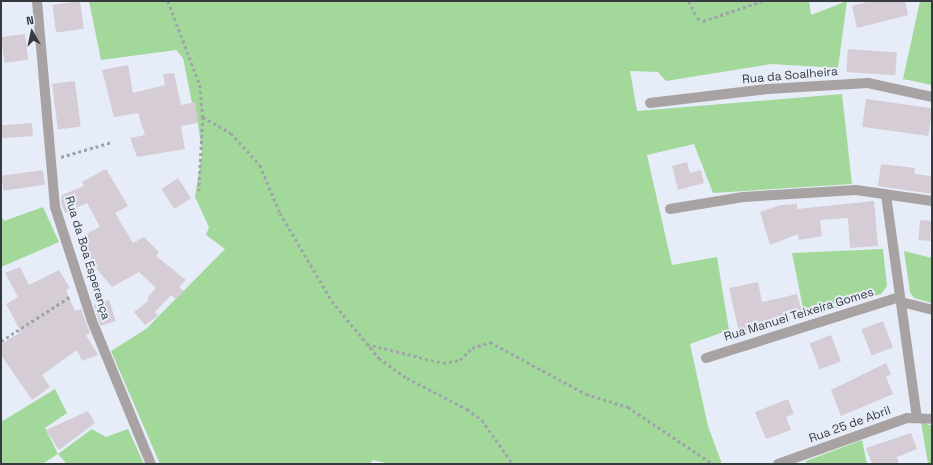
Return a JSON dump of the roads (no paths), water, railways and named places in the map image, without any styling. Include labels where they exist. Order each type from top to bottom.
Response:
[{"type":"street","name":"Rua da Boa Esperança","points":[[37,1],[49,160],[56,207],[85,302],[151,464]]},
{"type":"street","name":"Rua da Soalheira","points":[[650,103],[768,89],[868,83],[932,97]]},
{"type":"street","points":[[670,209],[743,197],[856,190],[932,201]]},
{"type":"street","points":[[886,195],[917,417]]},
{"type":"street","points":[[900,300],[932,310]]},
{"type":"street","name":"Rua Manuel Teixeira Gomes","points":[[706,358],[900,300]]},
{"type":"street","name":"Rua 25 de Abril","points":[[778,464],[917,417],[932,419]]}]
